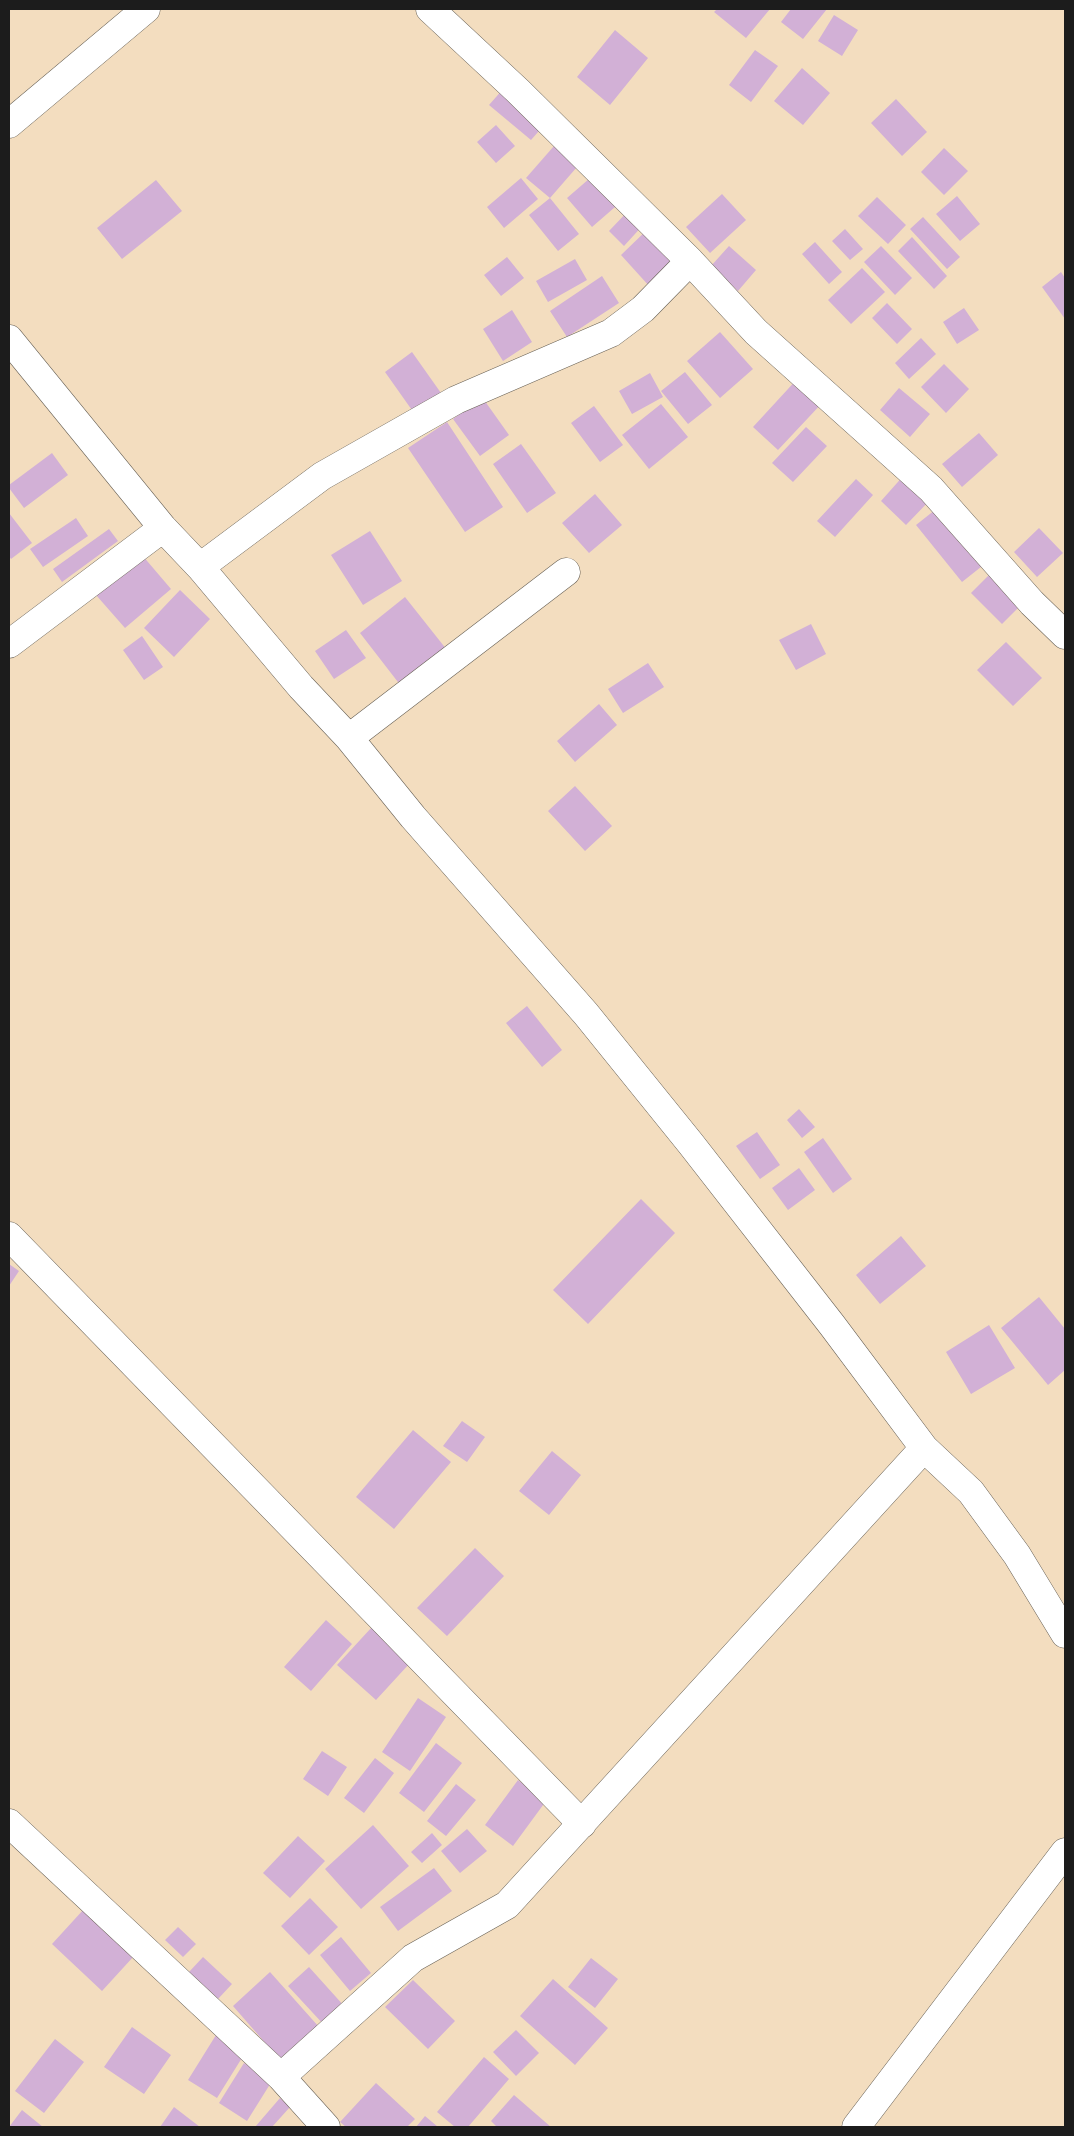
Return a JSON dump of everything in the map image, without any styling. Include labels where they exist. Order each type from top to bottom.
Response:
[{"type":"street","points":[[9,124],[146,9]]},
{"type":"street","points":[[430,9],[525,98],[690,261],[756,332],[931,488],[1032,603],[1065,634]]},
{"type":"street","points":[[200,567],[322,476],[339,466],[456,400],[611,333],[643,308],[690,261]]},
{"type":"street","points":[[9,339],[163,528],[200,567],[301,687],[348,738],[413,818],[586,1014],[679,1129],[832,1325],[924,1448],[971,1492],[1017,1555],[1065,1634]]},
{"type":"street","points":[[9,644],[163,528]]},
{"type":"street","points":[[348,738],[566,572]]},
{"type":"street","points":[[9,1236],[582,1824]]},
{"type":"street","points":[[281,2077],[413,1958],[507,1905],[924,1448]]},
{"type":"street","points":[[9,1822],[281,2077],[310,2121]]},
{"type":"street","points":[[856,2127],[1065,1852]]},
{"type":"building","points":[[717,9],[770,9],[746,38],[714,12]]},
{"type":"building","points":[[791,9],[827,9],[803,39],[781,22]]},
{"type":"building","points":[[834,15],[858,30],[842,56],[818,41]]},
{"type":"building","points":[[615,30],[648,58],[610,105],[577,77]]},
{"type":"building","points":[[755,50],[778,66],[751,102],[729,85]]},
{"type":"building","points":[[802,68],[830,93],[803,125],[774,101]]},
{"type":"building","points":[[504,88],[546,123],[531,140],[489,105]]},
{"type":"building","points":[[896,99],[927,132],[902,156],[871,123]]},
{"type":"building","points":[[496,125],[515,146],[496,163],[477,142]]},
{"type":"building","points":[[554,146],[577,167],[550,198],[526,178]]},
{"type":"building","points":[[944,148],[968,171],[944,195],[921,172]]},
{"type":"building","points":[[597,172],[622,201],[592,227],[567,198]]},
{"type":"building","points":[[521,178],[538,199],[504,228],[487,207]]},
{"type":"building","points":[[156,180],[182,211],[122,259],[97,228]]},
{"type":"building","points":[[722,194],[746,220],[710,253],[686,227]]},
{"type":"building","points":[[957,196],[980,224],[960,241],[936,214]]},
{"type":"building","points":[[877,197],[906,225],[888,244],[858,216]]},
{"type":"building","points":[[550,198],[579,234],[558,251],[529,215]]},
{"type":"building","points":[[630,209],[645,223],[624,246],[609,231]]},
{"type":"building","points":[[923,217],[960,257],[947,269],[910,229]]},
{"type":"building","points":[[650,227],[680,259],[650,287],[621,255]]},
{"type":"building","points":[[845,229],[863,249],[850,260],[832,241]]},
{"type":"building","points":[[912,237],[947,276],[934,289],[898,251]]},
{"type":"building","points":[[815,242],[842,272],[829,284],[802,254]]},
{"type":"building","points":[[729,246],[756,270],[738,291],[711,266]]},
{"type":"building","points":[[881,246],[912,278],[895,295],[864,262]]},
{"type":"building","points":[[507,257],[524,278],[501,296],[484,275]]},
{"type":"building","points":[[575,259],[587,280],[548,302],[536,281]]},
{"type":"building","points":[[862,268],[885,292],[851,324],[828,300]]},
{"type":"building","points":[[1061,272],[1065,278],[1065,319],[1042,287]]},
{"type":"building","points":[[602,276],[619,303],[567,337],[550,311]]},
{"type":"building","points":[[887,303],[912,329],[897,344],[872,318]]},
{"type":"building","points":[[964,308],[979,330],[957,344],[943,322]]},
{"type":"building","points":[[512,310],[532,342],[503,361],[483,329]]},
{"type":"building","points":[[720,332],[753,369],[720,398],[687,361]]},
{"type":"building","points":[[921,338],[936,354],[909,379],[895,363]]},
{"type":"building","points":[[412,352],[441,393],[414,413],[385,372]]},
{"type":"building","points":[[944,364],[969,389],[946,413],[921,387]]},
{"type":"building","points":[[685,372],[712,405],[688,424],[661,391]]},
{"type":"building","points":[[650,373],[663,397],[632,414],[619,391]]},
{"type":"building","points":[[799,377],[824,401],[778,450],[753,427]]},
{"type":"building","points":[[899,388],[930,414],[910,437],[880,410]]},
{"type":"building","points":[[482,397],[509,435],[480,456],[453,419]]},
{"type":"building","points":[[661,404],[688,437],[649,469],[622,435]]},
{"type":"building","points":[[594,406],[623,445],[600,462],[571,423]]},
{"type":"building","points":[[447,422],[503,507],[465,532],[408,448]]},
{"type":"building","points":[[806,427],[827,446],[793,482],[772,463]]},
{"type":"building","points":[[979,433],[998,455],[962,487],[942,464]]},
{"type":"building","points":[[521,444],[556,493],[527,513],[493,464]]},
{"type":"building","points":[[52,453],[68,475],[24,508],[9,488],[9,485]]},
{"type":"building","points":[[905,474],[932,498],[906,525],[881,501]]},
{"type":"building","points":[[856,479],[873,495],[835,537],[817,521]]},
{"type":"building","points":[[595,494],[622,525],[589,553],[562,523]]},
{"type":"building","points":[[940,506],[986,563],[962,582],[916,525]]},
{"type":"building","points":[[9,513],[32,543],[11,559],[9,556]]},
{"type":"building","points":[[76,518],[88,536],[43,567],[30,549]]},
{"type":"building","points":[[1039,528],[1063,553],[1037,577],[1014,552]]},
{"type":"building","points":[[109,529],[118,541],[62,582],[53,569]]},
{"type":"building","points":[[370,531],[402,581],[363,605],[331,555]]},
{"type":"building","points":[[142,555],[171,589],[125,628],[96,595]]},
{"type":"building","points":[[993,571],[1024,602],[1002,624],[971,593]]},
{"type":"building","points":[[180,590],[210,619],[174,657],[144,628]]},
{"type":"building","points":[[405,597],[447,650],[401,686],[360,633]]},
{"type":"building","points":[[811,624],[826,654],[796,670],[779,640]]},
{"type":"building","points":[[346,630],[366,658],[334,679],[315,651]]},
{"type":"building","points":[[142,636],[163,667],[144,680],[123,650]]},
{"type":"building","points":[[1006,642],[1042,678],[1013,706],[977,670]]},
{"type":"building","points":[[648,663],[664,687],[623,713],[608,689]]},
{"type":"building","points":[[599,704],[617,725],[575,762],[557,741]]},
{"type":"building","points":[[575,786],[612,826],[585,851],[548,811]]},
{"type":"building","points":[[527,1006],[562,1050],[542,1067],[506,1023]]},
{"type":"building","points":[[799,1109],[815,1127],[802,1138],[787,1120]]},
{"type":"building","points":[[757,1132],[780,1165],[760,1179],[736,1146]]},
{"type":"building","points":[[823,1138],[852,1179],[833,1193],[804,1152]]},
{"type":"building","points":[[799,1168],[815,1190],[788,1210],[772,1188]]},
{"type":"building","points":[[641,1199],[675,1233],[588,1324],[553,1290]]},
{"type":"building","points":[[901,1236],[926,1266],[880,1304],[856,1275]]},
{"type":"building","points":[[9,1264],[19,1271],[9,1286]]},
{"type":"building","points":[[1039,1297],[1065,1329],[1065,1370],[1048,1385],[1001,1328]]},
{"type":"building","points":[[989,1325],[1015,1368],[971,1394],[946,1352]]},
{"type":"building","points":[[462,1421],[485,1437],[467,1462],[443,1446]]},
{"type":"building","points":[[413,1430],[451,1462],[394,1529],[356,1497]]},
{"type":"building","points":[[552,1451],[581,1475],[549,1515],[519,1491]]},
{"type":"building","points":[[475,1548],[504,1576],[447,1636],[417,1608]]},
{"type":"building","points":[[326,1620],[352,1644],[311,1691],[284,1667]]},
{"type":"building","points":[[372,1627],[410,1663],[376,1700],[337,1665]]},
{"type":"building","points":[[418,1698],[446,1717],[410,1771],[382,1752]]},
{"type":"building","points":[[436,1743],[462,1763],[424,1812],[399,1793]]},
{"type":"building","points":[[322,1751],[347,1767],[328,1796],[303,1779]]},
{"type":"building","points":[[375,1758],[394,1773],[364,1813],[344,1798]]},
{"type":"building","points":[[518,1780],[546,1801],[513,1846],[485,1825]]},
{"type":"building","points":[[456,1784],[476,1800],[446,1836],[427,1821]]},
{"type":"building","points":[[373,1825],[409,1866],[361,1909],[325,1869]]},
{"type":"building","points":[[467,1829],[487,1851],[460,1873],[441,1851]]},
{"type":"building","points":[[432,1833],[442,1845],[422,1863],[411,1852]]},
{"type":"building","points":[[298,1836],[325,1861],[290,1898],[263,1873]]},
{"type":"building","points":[[434,1868],[452,1891],[398,1931],[380,1907]]},
{"type":"building","points":[[310,1898],[338,1927],[309,1955],[281,1926]]},
{"type":"building","points":[[84,1909],[134,1956],[102,1991],[52,1944]]},
{"type":"building","points":[[178,1927],[196,1944],[183,1957],[165,1940]]},
{"type":"building","points":[[341,1937],[371,1973],[350,1991],[320,1955]]},
{"type":"building","points":[[203,1957],[232,1984],[218,1999],[189,1972]]},
{"type":"building","points":[[591,1958],[618,1979],[595,2008],[568,1987]]},
{"type":"building","points":[[309,1967],[345,2007],[325,2026],[288,1986]]},
{"type":"building","points":[[270,1972],[319,2027],[281,2061],[233,2006]]},
{"type":"building","points":[[553,1979],[608,2028],[575,2065],[520,2016]]},
{"type":"building","points":[[413,1980],[455,2021],[428,2049],[385,2007]]},
{"type":"building","points":[[132,2027],[171,2055],[144,2094],[104,2067]]},
{"type":"building","points":[[516,2030],[539,2053],[516,2076],[493,2052]]},
{"type":"building","points":[[216,2035],[245,2053],[217,2098],[188,2080]]},
{"type":"building","points":[[55,2039],[84,2062],[44,2113],[15,2091]]},
{"type":"building","points":[[484,2057],[509,2079],[468,2127],[455,2127],[437,2112]]},
{"type":"building","points":[[244,2063],[272,2081],[247,2121],[219,2103]]},
{"type":"building","points":[[376,2083],[415,2119],[407,2127],[346,2127],[340,2122]]},
{"type":"building","points":[[514,2095],[551,2127],[497,2127],[491,2121]]},
{"type":"building","points":[[280,2098],[290,2107],[272,2127],[255,2127]]},
{"type":"building","points":[[174,2107],[200,2127],[160,2127]]},
{"type":"building","points":[[22,2110],[43,2127],[9,2127]]},
{"type":"building","points":[[425,2116],[438,2127],[416,2127]]}]
